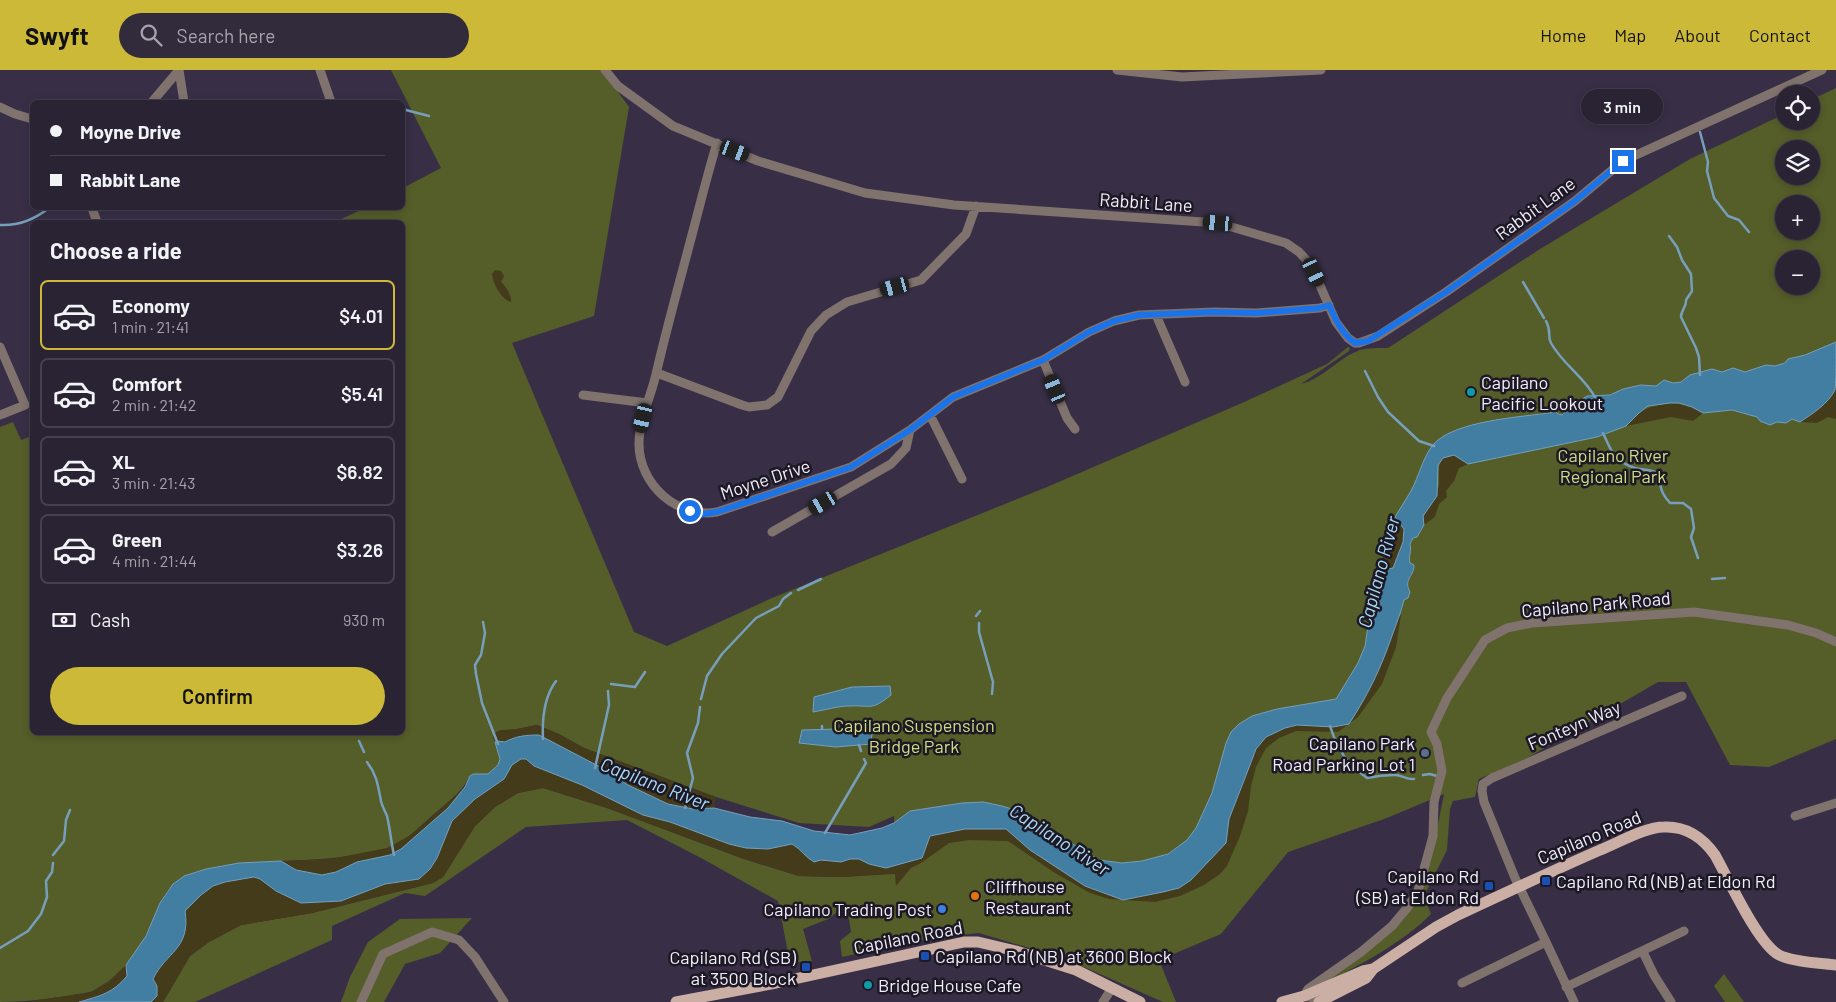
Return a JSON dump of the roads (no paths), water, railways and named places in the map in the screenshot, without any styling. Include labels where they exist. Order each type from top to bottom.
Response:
[{"type":"main road","name":"Capilano Road","points":[[1318,1002],[1366,978],[1373,969],[1436,927],[1519,886],[1650,830],[1664,827],[1682,829],[1700,838],[1715,855],[1758,933],[1770,949],[1780,956],[1836,965]]},
{"type":"main road","name":"Capilano Road","points":[[676,1002],[964,942],[978,942],[1016,951],[1076,970],[1140,1002]]},
{"type":"main road","name":"Capilano Road","points":[[1282,1002],[1300,999],[1363,971],[1373,969]]},
{"type":"main road","points":[[1318,1002],[1323,995],[1334,991],[1345,979]]},
{"type":"street","points":[[154,100],[162,93],[179,70]]},
{"type":"street","points":[[179,70],[184,100]]},
{"type":"street","points":[[320,70],[331,100]]},
{"type":"street","name":"Rabbit Lane","points":[[605,70],[618,86],[673,126],[758,160],[865,193],[954,205],[1218,223],[1286,243],[1299,252],[1311,265],[1336,322],[1348,338],[1355,343],[1368,341],[1446,292],[1575,201],[1623,161],[1822,70]]},
{"type":"street","points":[[1117,70],[1182,77],[1316,70]]},
{"type":"street","points":[[0,106],[15,114],[30,118]]},
{"type":"street","name":"Moyne Drive","points":[[717,143],[668,320],[657,373],[639,434],[640,454],[645,471],[656,488],[664,497],[680,508],[698,513],[717,512],[851,467],[910,430],[953,397],[1043,360],[1078,338],[1104,325],[1139,315],[1214,312],[1257,313],[1320,308],[1329,305]]},
{"type":"street","points":[[657,373],[742,405],[749,407],[767,405],[778,397],[811,332],[826,315],[846,302],[922,280],[966,234],[976,206]]},
{"type":"street","points":[[1156,315],[1185,382]]},
{"type":"street","points":[[0,347],[25,405],[0,415]]},
{"type":"street","points":[[1043,360],[1068,418],[1075,429]]},
{"type":"street","points":[[583,395],[647,403]]},
{"type":"street","points":[[930,415],[962,479]]},
{"type":"street","points":[[772,532],[891,464],[906,448],[910,430]]},
{"type":"street","name":"Capilano Park Road","points":[[1300,999],[1308,989],[1361,952],[1392,926],[1408,907],[1418,891],[1433,836],[1434,802],[1442,771],[1437,744],[1431,732],[1438,713],[1447,698],[1480,647],[1489,637],[1507,628],[1532,623],[1694,612],[1788,625],[1816,633],[1836,642]]},
{"type":"street","name":"Fonteyn Way","points":[[1519,886],[1484,802],[1482,786],[1485,781],[1682,696]]},
{"type":"street","points":[[1795,816],[1836,803]]},
{"type":"street","points":[[1519,886],[1574,1002]]},
{"type":"street","points":[[1566,986],[1643,952],[1684,931]]},
{"type":"street","points":[[361,1002],[384,954],[432,932],[459,940],[475,957],[504,1002]]},
{"type":"street","points":[[1462,983],[1546,942]]},
{"type":"street","points":[[1643,952],[1654,975],[1671,1002]]},
{"type":"street","points":[[1103,1002],[1112,988]]},
{"type":"street","points":[[1300,999],[1314,998],[1318,1002]]},
{"type":"water","name":"Capilano River","points":[[1836,342],[1835,390],[1824,404],[1800,422],[1792,419],[1786,423],[1777,422],[1770,425],[1760,421],[1757,417],[1732,410],[1703,413],[1679,403],[1670,403],[1648,406],[1626,426],[1597,437],[1468,464],[1454,455],[1443,458],[1438,465],[1437,496],[1423,516],[1424,525],[1410,544],[1410,563],[1414,565],[1414,569],[1408,581],[1410,592],[1408,598],[1404,600],[1379,669],[1356,713],[1349,724],[1333,727],[1297,725],[1285,728],[1266,737],[1256,749],[1229,819],[1226,843],[1191,880],[1179,888],[1123,900],[1085,886],[1030,850],[1006,829],[965,829],[930,836],[922,858],[886,868],[869,864],[859,859],[841,862],[821,860],[814,862],[792,844],[768,849],[746,848],[729,844],[670,822],[643,815],[582,785],[534,766],[526,759],[521,759],[512,765],[504,779],[475,799],[452,821],[437,858],[430,869],[419,879],[385,884],[341,901],[301,903],[276,891],[260,879],[254,877],[213,886],[185,911],[186,924],[184,934],[181,942],[153,979],[157,986],[157,996],[151,1002],[79,1002],[100,996],[117,986],[127,976],[126,965],[146,936],[160,903],[173,884],[184,876],[206,869],[239,863],[281,861],[296,870],[322,875],[336,872],[357,862],[390,855],[401,849],[448,808],[465,787],[470,776],[473,774],[488,774],[498,765],[500,759],[495,742],[505,742],[513,738],[525,736],[539,735],[602,768],[628,785],[668,804],[693,809],[714,808],[750,817],[782,821],[814,831],[850,835],[882,828],[894,823],[910,811],[962,803],[983,802],[1019,811],[1099,860],[1122,863],[1142,861],[1168,854],[1187,840],[1196,828],[1212,793],[1226,743],[1231,732],[1239,724],[1252,716],[1277,709],[1336,699],[1358,663],[1365,646],[1382,570],[1393,568],[1403,542],[1404,529],[1395,517],[1411,491],[1429,451],[1442,437],[1455,430],[1490,421],[1556,412],[1562,415],[1587,396],[1610,395],[1623,389],[1641,385],[1656,386],[1664,380],[1673,383],[1681,382],[1690,375],[1712,369],[1722,372],[1733,368],[1745,372],[1766,365],[1775,366],[1785,363],[1788,359],[1805,355]]},
{"type":"water","points":[[890,686],[891,695],[875,705],[841,707],[813,712],[814,697],[852,687]]},
{"type":"water","points":[[837,729],[872,733],[871,744],[836,747],[799,743],[802,730]]},
{"type":"waterway","points":[[405,110],[429,116]]},
{"type":"waterway","points":[[1700,132],[1708,162],[1707,171],[1714,198],[1728,216],[1739,220],[1749,232]]},
{"type":"waterway","points":[[0,225],[26,221],[46,210]]},
{"type":"waterway","points":[[1669,236],[1691,274],[1692,291],[1686,300],[1681,317],[1699,357],[1700,375]]},
{"type":"waterway","points":[[1523,282],[1544,318]]},
{"type":"waterway","points":[[1546,321],[1550,340],[1556,351],[1586,384],[1596,399]]},
{"type":"waterway","points":[[1365,371],[1388,412],[1419,441],[1434,446]]},
{"type":"waterway","points":[[1603,433],[1611,451],[1618,459],[1635,468],[1655,472],[1663,494],[1670,503],[1683,503],[1691,509],[1694,528],[1691,537],[1698,558]]},
{"type":"waterway","points":[[1712,579],[1725,578]]},
{"type":"waterway","points":[[798,590],[821,579]]},
{"type":"waterway","points":[[701,699],[707,676],[722,654],[756,618],[779,606],[783,599],[791,593]]},
{"type":"waterway","points":[[976,616],[980,611]]},
{"type":"waterway","points":[[483,622],[485,633],[481,655],[475,665],[476,674],[482,703],[498,744]]},
{"type":"waterway","points":[[979,623],[979,632],[993,682],[992,694]]},
{"type":"waterway","points":[[611,684],[635,687],[645,672]]},
{"type":"waterway","points":[[543,739],[545,709],[549,694],[556,681]]},
{"type":"waterway","name":"Capilano River","points":[[595,768],[609,705],[608,691]]},
{"type":"waterway","name":"Capilano River","points":[[685,808],[693,778],[687,753],[698,723],[700,707]]},
{"type":"waterway","points":[[1330,726],[1340,750],[1355,771],[1358,771],[1367,778],[1395,775],[1414,779]]},
{"type":"waterway","points":[[359,741],[364,752]]},
{"type":"waterway","points":[[859,745],[861,751]]},
{"type":"waterway","points":[[825,833],[866,763],[864,759]]},
{"type":"waterway","points":[[367,762],[378,785],[381,803],[387,816],[394,855]]},
{"type":"waterway","points":[[1423,775],[1437,776]]},
{"type":"waterway","points":[[53,855],[64,841],[66,820],[70,810]]},
{"type":"waterway","points":[[0,948],[28,931],[41,914],[47,897],[46,881],[52,872],[53,863]]},
{"type":"place","name":"Capilano Pacific Lookout","points":[[1471,392]]},
{"type":"place","name":"Capilano Park Road Parking Lot 1","points":[[1425,753]]},
{"type":"place","name":"Capilano Rd (NB) at Eldon Rd","points":[[1546,881]]},
{"type":"place","name":"Capilano Rd (SB) at Eldon Rd","points":[[1489,886]]},
{"type":"place","name":"Cliffhouse Restaurant","points":[[975,896]]},
{"type":"place","name":"Capilano Trading Post","points":[[942,909]]},
{"type":"place","name":"Capilano Rd (NB) at 3600 Block","points":[[925,956]]},
{"type":"place","name":"Capilano Rd (SB) at 3500 Block","points":[[806,967]]},
{"type":"place","name":"Bridge House Cafe","points":[[868,985]]},
{"type":"park label","name":"Capilano River Regional Park","points":[[1613,465]]},
{"type":"park label","name":"Capilano Suspension Bridge Park","points":[[914,735]]}]
